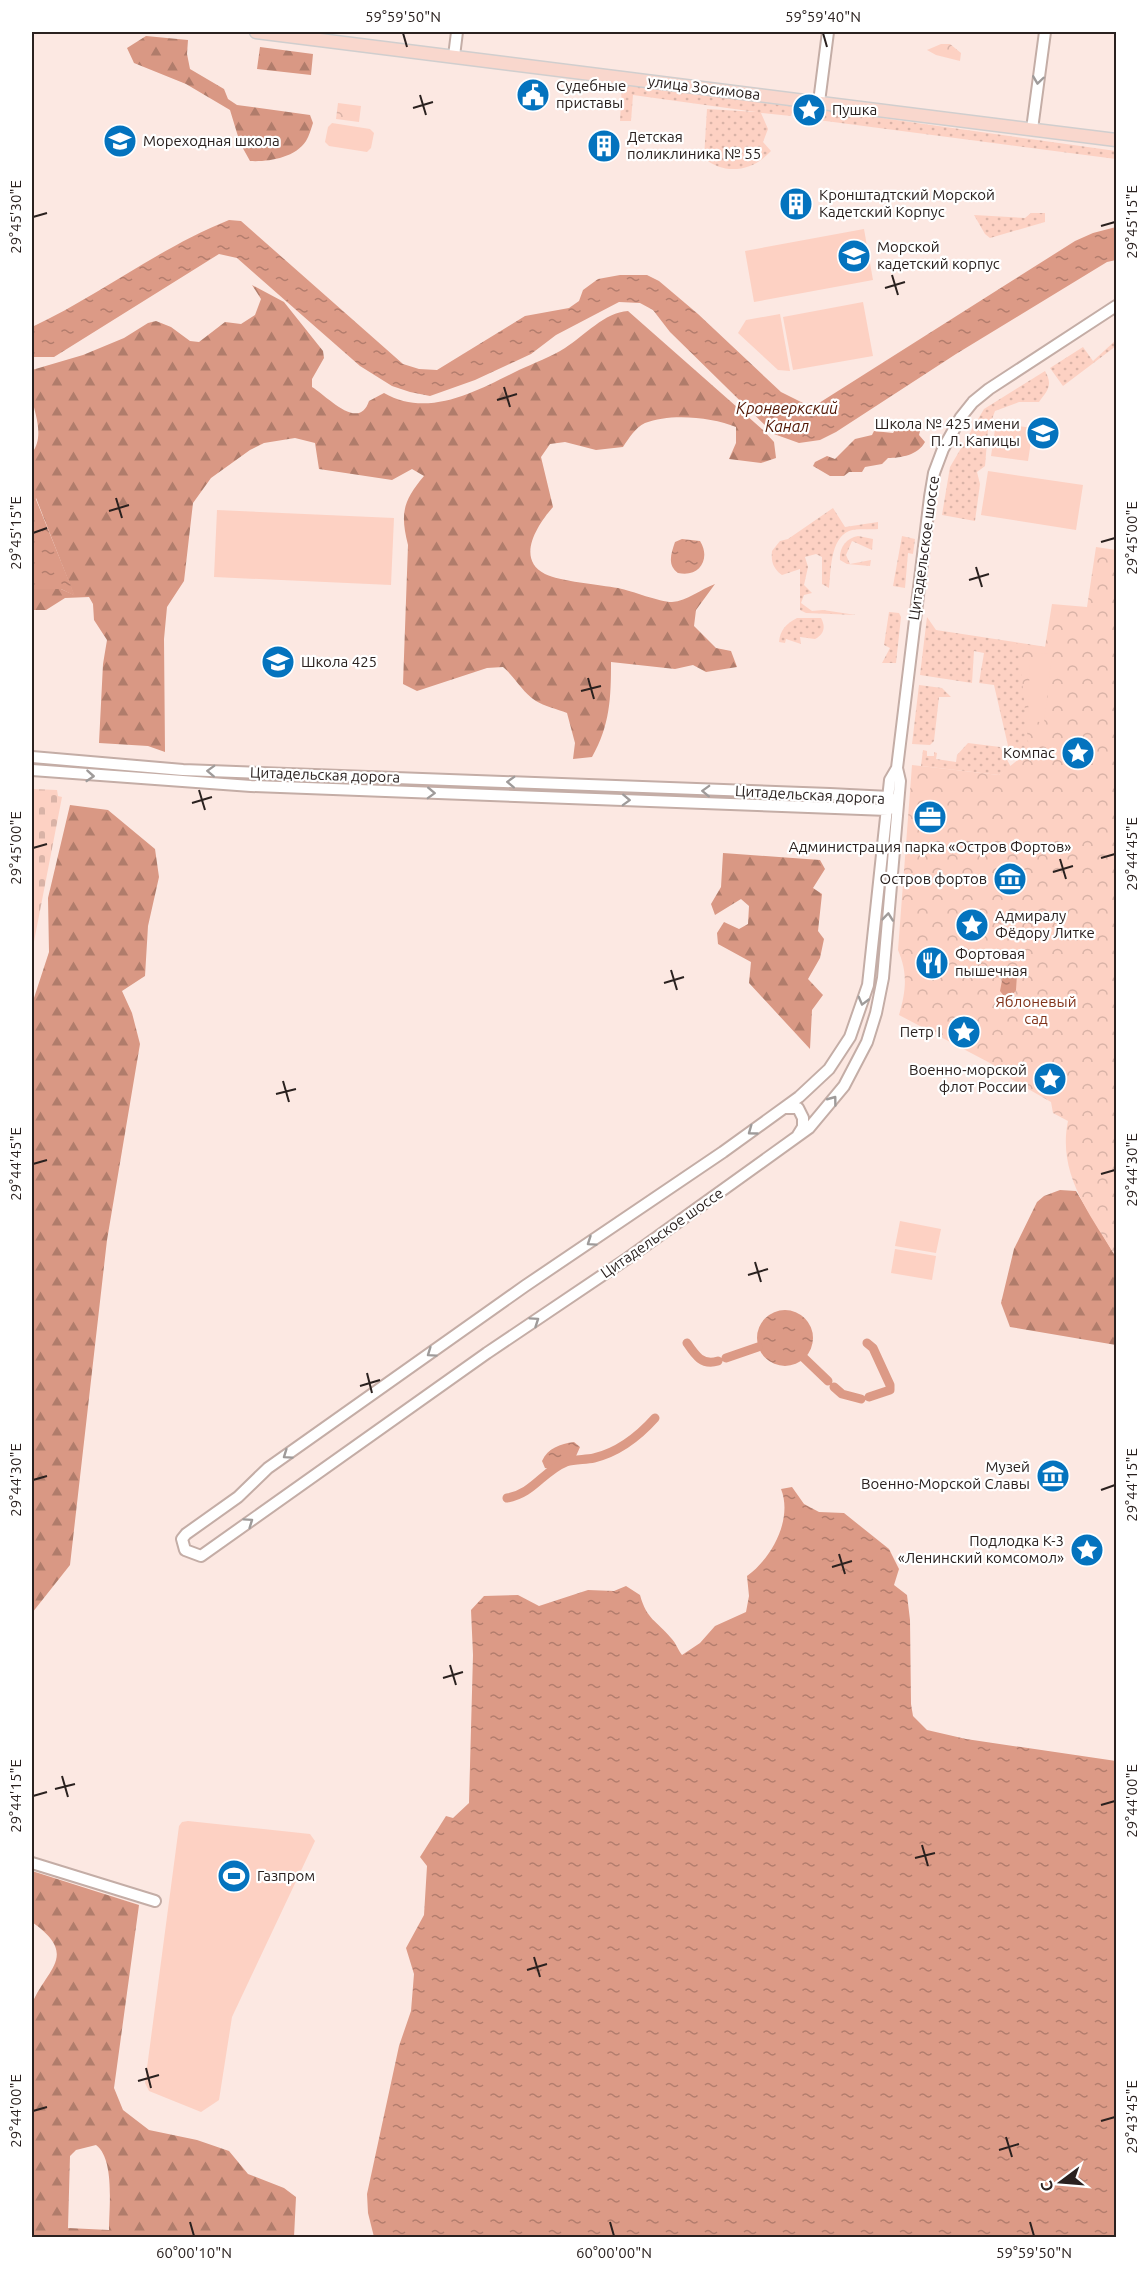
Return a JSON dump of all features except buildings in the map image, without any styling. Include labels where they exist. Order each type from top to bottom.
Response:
[{"type":"main road","name":"улица Зосимова","points":[[256,32],[281,33],[1116,140]]},
{"type":"street","points":[[454,56],[457,32]]},
{"type":"street","points":[[819,102],[828,32]]},
{"type":"street","points":[[1032,129],[1045,32]]},
{"type":"street","name":"Цитадельское шоссе","points":[[897,768],[890,780],[873,949],[860,1014],[850,1037],[829,1069],[783,1108],[525,1286],[268,1468],[238,1497],[182,1539],[185,1550],[201,1556],[792,1142],[809,1128],[844,1086],[870,1032],[883,978],[900,781],[897,768],[931,486],[943,449],[961,417],[979,396],[1116,306]]},
{"type":"street","name":"Цитадельская дорога","points":[[32,757],[183,770],[889,797],[898,804],[888,810],[251,786],[32,770]]},
{"type":"street","points":[[783,1108],[798,1108],[804,1118],[803,1127],[792,1142]]},
{"type":"street","points":[[32,1863],[155,1901]]},
{"type":"green space","points":[[146,36],[188,40],[187,54],[190,69],[224,89],[228,99],[237,105],[310,115],[313,123],[306,141],[301,147],[281,158],[250,161],[240,143],[230,110],[186,84],[134,63],[127,48]]},
{"type":"green space","points":[[941,44],[950,44],[961,53],[960,61],[936,55],[927,50]]},
{"type":"green space","points":[[260,47],[313,54],[311,75],[257,69]]},
{"type":"green space","points":[[622,84],[794,105],[791,116],[761,113],[768,129],[763,142],[771,151],[764,158],[747,167],[730,169],[712,164],[704,158],[707,109],[756,112],[633,95],[631,121],[620,121]]},
{"type":"green space","points":[[338,103],[361,106],[359,122],[336,119]]},
{"type":"green space","points":[[818,109],[1116,151],[1116,159],[818,120]]},
{"type":"green space","points":[[332,123],[370,129],[374,133],[371,148],[367,152],[329,146],[325,142],[328,127]]},
{"type":"green space","points":[[1031,213],[1045,213],[1045,222],[990,238],[985,234],[974,215],[1025,218]]},
{"type":"green space","points":[[864,229],[873,280],[754,302],[745,251]]},
{"type":"green space","points":[[252,285],[284,302],[323,351],[324,358],[312,379],[312,387],[334,404],[351,413],[364,410],[369,401],[384,393],[401,400],[418,403],[453,399],[470,393],[554,354],[603,320],[619,312],[628,311],[763,430],[774,442],[776,458],[761,463],[729,459],[736,443],[736,427],[715,421],[678,417],[655,420],[641,425],[623,447],[596,450],[565,442],[550,444],[541,457],[553,507],[541,523],[532,541],[531,560],[536,568],[551,576],[618,588],[667,602],[683,599],[715,584],[696,610],[694,626],[716,648],[731,651],[737,667],[706,672],[693,665],[675,669],[611,662],[610,699],[603,734],[592,757],[573,759],[575,743],[567,713],[536,701],[503,667],[487,668],[417,691],[403,684],[408,545],[404,516],[408,500],[424,476],[412,469],[392,480],[319,469],[315,443],[295,438],[264,443],[250,450],[211,478],[193,503],[184,581],[167,607],[164,639],[165,752],[148,746],[99,743],[103,664],[107,640],[94,620],[93,604],[89,597],[65,598],[46,610],[32,610],[32,589],[61,589],[74,595],[36,498],[32,516],[32,453],[36,447],[38,434],[31,396],[32,370],[83,355],[124,338],[148,323],[156,321],[171,327],[190,341],[199,342],[225,322],[241,324],[255,315],[261,299]]},
{"type":"green space","points":[[863,302],[873,356],[793,370],[783,317]]},
{"type":"green space","points":[[780,314],[790,371],[778,370],[738,333],[746,320]]},
{"type":"green space","points":[[1116,340],[1116,346],[1063,386],[1050,368],[1083,347],[1093,361]]},
{"type":"green space","points":[[1045,371],[1049,384],[1039,402],[1019,402],[995,411],[988,430],[985,466],[977,472],[980,484],[975,521],[942,515],[950,467],[984,409]]},
{"type":"green space","points":[[906,421],[918,423],[921,427],[919,435],[925,442],[914,453],[888,458],[882,464],[865,467],[862,472],[849,472],[844,476],[830,476],[813,466],[815,462],[827,456],[835,459],[855,439],[872,435],[874,431],[893,433],[900,423]]},
{"type":"green space","points":[[996,423],[1033,428],[1028,461],[991,456]]},
{"type":"green space","points":[[988,471],[1083,485],[1076,530],[981,515]]},
{"type":"green space","points":[[833,508],[845,527],[878,522],[878,529],[852,530],[838,541],[831,565],[829,588],[822,584],[822,557],[816,554],[805,557],[808,567],[804,585],[812,593],[804,595],[801,603],[812,611],[823,610],[856,615],[806,613],[800,610],[800,569],[782,575],[772,562],[772,551],[780,541],[788,539]]},
{"type":"green space","points":[[217,510],[394,518],[391,585],[214,577]]},
{"type":"green space","points":[[858,536],[873,539],[872,550],[852,541],[846,555],[850,564],[871,560],[870,566],[847,564],[840,560],[844,544]]},
{"type":"green space","points":[[902,536],[915,539],[913,554],[908,553],[905,588],[893,586]]},
{"type":"green space","name":"Остров фортов","points":[[1096,547],[1116,550],[1116,1257],[1078,1193],[1067,1159],[1068,1121],[1053,1113],[1051,1102],[1011,1079],[1007,1072],[899,1015],[905,982],[898,950],[912,765],[999,775],[1029,751],[1020,659],[1012,643],[1045,647],[1052,604],[1087,607]]},
{"type":"green space","points":[[889,612],[899,613],[901,617],[896,663],[882,663],[890,648],[884,645]]},
{"type":"green space","points":[[927,617],[936,630],[1053,648],[1065,778],[1026,786],[1029,752],[1020,760],[1013,758],[1009,750],[994,685],[979,683],[984,653],[974,651],[972,683],[920,675]]},
{"type":"green space","points":[[797,618],[821,618],[822,633],[815,639],[800,637],[801,644],[786,639],[785,643],[779,642],[784,628]]},
{"type":"green space","points":[[1036,653],[1052,654],[1044,723],[1030,720],[1028,717],[1030,660]]},
{"type":"green space","points":[[919,685],[942,688],[951,697],[939,697],[934,741],[930,745],[912,744]]},
{"type":"green space","points":[[968,743],[1000,747],[1011,767],[999,775],[921,766],[923,750],[927,751],[927,756],[934,756],[934,752],[937,753],[936,759],[956,762],[957,755]]},
{"type":"green space","points":[[32,789],[57,790],[58,796],[62,797],[32,952]]},
{"type":"green space","points":[[70,805],[108,810],[155,849],[159,877],[148,926],[145,976],[122,991],[132,1013],[140,1044],[107,1240],[70,1565],[32,1613],[32,1004],[49,952],[48,898]]},
{"type":"green space","points":[[723,853],[820,860],[825,869],[813,888],[822,894],[818,931],[824,939],[820,958],[808,979],[823,995],[812,1010],[810,1049],[749,983],[751,962],[718,944],[717,933],[724,922],[739,929],[748,924],[749,906],[741,899],[715,915],[711,904],[721,887]]},
{"type":"green space","points":[[1060,1190],[1076,1191],[1116,1257],[1116,1345],[1010,1327],[1001,1303],[1014,1249],[1037,1202],[1044,1196]]},
{"type":"green space","points":[[900,1221],[941,1229],[936,1253],[895,1246]]},
{"type":"green space","points":[[895,1249],[936,1256],[932,1280],[891,1273]]},
{"type":"green space","points":[[182,1822],[310,1834],[315,1841],[232,2017],[219,2100],[201,2112],[149,2091],[145,2083],[179,1826]]},
{"type":"green space","points":[[32,1871],[139,1905],[114,2088],[123,2110],[149,2130],[197,2140],[229,2151],[248,2174],[284,2188],[296,2197],[294,2237],[32,2237],[32,2004],[51,1972],[57,1954],[54,1944],[32,1922]],"holes":[[[96,2145],[102,2152],[110,2184],[109,2230],[68,2228],[70,2156],[76,2150]]]},
{"type":"water","name":"Кронверкский Канал","points":[[229,220],[241,221],[403,364],[419,369],[437,370],[525,316],[569,308],[579,301],[583,290],[598,279],[620,275],[647,275],[659,281],[698,314],[781,392],[805,404],[819,403],[1075,241],[1116,227],[1116,260],[1107,262],[956,354],[836,432],[820,440],[799,443],[774,434],[670,332],[653,310],[640,303],[619,302],[556,335],[531,354],[475,380],[430,396],[392,386],[360,366],[237,258],[219,254],[54,357],[32,357],[32,327],[82,301],[178,244]]},
{"type":"water","points":[[35,497],[75,596],[61,589],[32,589],[32,516]]},
{"type":"water","points":[[682,539],[700,541],[704,554],[704,560],[698,570],[686,574],[678,573],[671,563],[675,542]]},
{"type":"water","points":[[1004,970],[1013,970],[1017,974],[1016,990],[1011,997],[1004,996],[1000,991]]},
{"type":"water","points":[[780,1310],[790,1310],[805,1318],[811,1327],[813,1338],[811,1349],[805,1358],[790,1366],[780,1366],[769,1361],[762,1354],[757,1343],[757,1333],[762,1322],[769,1315]]},
{"type":"water","points":[[574,1442],[580,1447],[573,1463],[555,1470],[545,1468],[542,1461],[551,1450],[559,1445]]},
{"type":"water","points":[[792,1487],[804,1504],[819,1512],[844,1513],[889,1549],[899,1569],[894,1585],[907,1595],[913,1716],[927,1730],[966,1739],[1116,1761],[1116,2237],[374,2237],[368,2213],[367,2194],[399,2046],[411,2011],[414,1974],[406,1948],[424,1915],[427,1866],[420,1857],[446,1816],[453,1818],[469,1803],[473,1655],[471,1610],[484,1596],[518,1595],[539,1606],[588,1590],[614,1591],[626,1586],[640,1595],[649,1615],[673,1640],[682,1655],[700,1643],[715,1626],[746,1612],[749,1596],[747,1576],[765,1559],[778,1537],[784,1513],[781,1489]]},
{"type":"waterway","points":[[687,1343],[703,1361],[718,1361]]},
{"type":"waterway","points":[[867,1343],[873,1348],[890,1385],[890,1390],[869,1397]]},
{"type":"waterway","points":[[726,1358],[758,1347]]},
{"type":"waterway","points":[[804,1358],[828,1381]]},
{"type":"waterway","points":[[834,1387],[842,1394],[861,1399]]},
{"type":"waterway","points":[[507,1498],[524,1492],[566,1462],[594,1458],[620,1448],[655,1418]]},
{"type":"place","name":"Судебные приставы","points":[[533,95]]},
{"type":"place","name":"Пушка","points":[[809,110]]},
{"type":"place","name":"Мореходная школа","points":[[120,141]]},
{"type":"place","name":"Детская поликлиника № 55","points":[[604,146]]},
{"type":"place","name":"Кронштадтский Морской Кадетский Корпус","points":[[796,204]]},
{"type":"place","name":"Морской кадетский корпус","points":[[854,256]]},
{"type":"place","name":"Школа № 425 имени П. Л. Капицы","points":[[1043,433]]},
{"type":"place","name":"Школа 425","points":[[278,662]]},
{"type":"place","name":"Компас","points":[[1078,753]]},
{"type":"place","name":"Администрация парка «Остров Фортов»","points":[[930,817]]},
{"type":"place","name":"Остров фортов","points":[[1010,879]]},
{"type":"place","name":"Адмиралу Фёдору Литке","points":[[972,925]]},
{"type":"place","name":"Фортовая пышечная","points":[[932,963]]},
{"type":"place","name":"Петр I","points":[[964,1032]]},
{"type":"place","name":"Военно-морской флот России","points":[[1050,1079]]},
{"type":"place","name":"Музей Военно-Морской Славы","points":[[1053,1476]]},
{"type":"place","name":"Подлодка К-3 «Ленинский комсомол»","points":[[1087,1550]]},
{"type":"place","name":"Газпром","points":[[234,1876]]},
{"type":"park label","name":"Яблоневый сад","points":[[1036,1010]]}]
